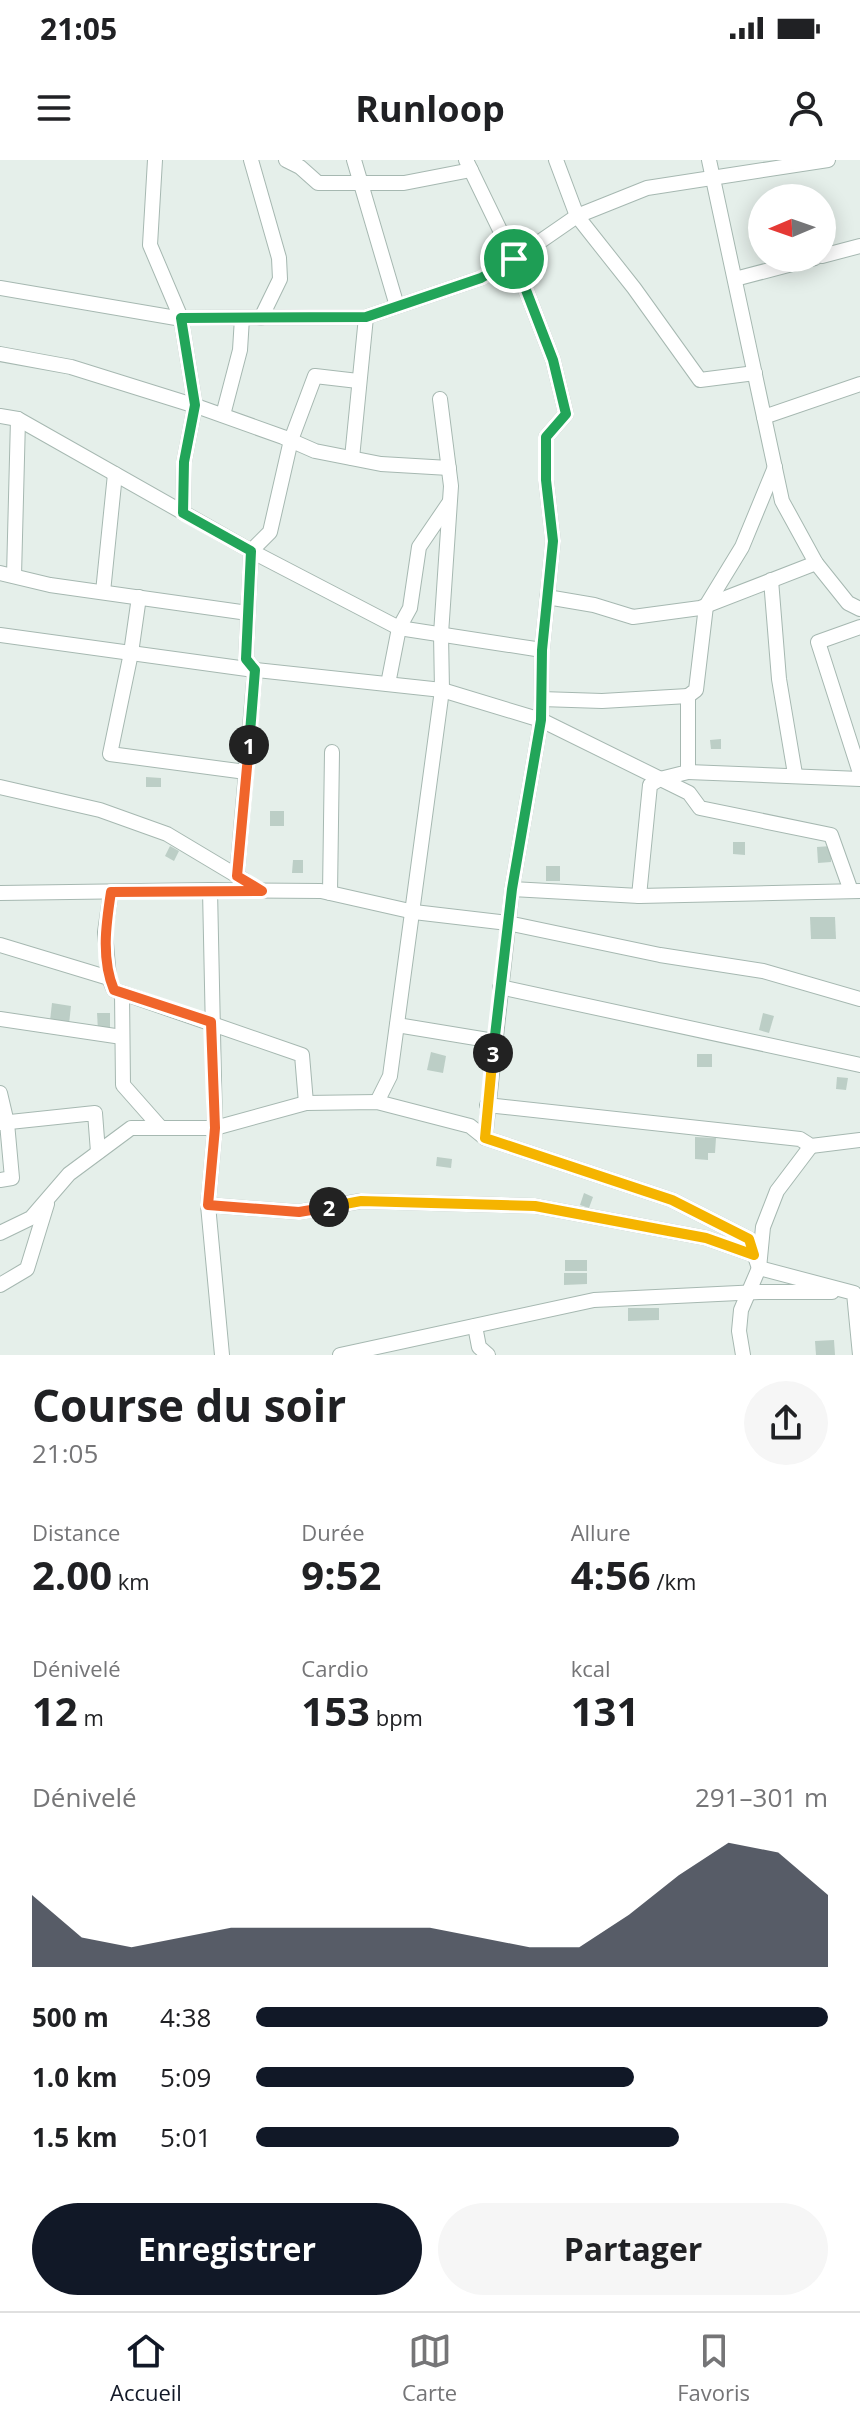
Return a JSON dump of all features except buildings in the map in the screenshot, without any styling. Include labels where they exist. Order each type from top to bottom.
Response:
[{"type":"street","points":[[155,160],[150,245],[181,318],[195,405],[184,462],[183,513]]},
{"type":"street","points":[[251,160],[279,258],[280,279],[261,318]]},
{"type":"street","points":[[286,160],[300,167],[318,183],[404,183],[468,165],[514,259],[553,360],[566,414],[546,437],[546,480],[553,541],[542,650],[541,720],[512,889],[485,1138]]},
{"type":"street","points":[[354,160],[397,306]]},
{"type":"street","points":[[556,160],[577,216],[700,380],[755,373]]},
{"type":"street","points":[[709,160],[782,501],[816,563],[848,603],[860,609]]},
{"type":"street","points":[[0,288],[181,318],[366,317],[481,278],[577,216],[647,188],[828,160]]},
{"type":"street","points":[[836,252],[860,246]]},
{"type":"street","points":[[735,279],[762,272]]},
{"type":"street","points":[[352,458],[366,317]]},
{"type":"street","points":[[223,415],[240,350],[242,318]]},
{"type":"street","points":[[0,354],[71,367],[195,405],[315,451],[381,464],[449,468]]},
{"type":"street","points":[[237,876],[255,670],[246,659],[251,551],[270,532],[291,440],[315,376],[358,381]]},
{"type":"street","points":[[764,417],[860,384]]},
{"type":"street","points":[[377,1102],[390,1076],[442,690],[441,634],[450,501],[440,399]]},
{"type":"street","points":[[0,416],[18,419],[251,551],[399,628],[542,650]]},
{"type":"street","points":[[18,419],[7,575],[248,613]]},
{"type":"street","points":[[541,699],[602,701],[688,696],[696,690],[706,606],[742,547],[775,467]]},
{"type":"street","points":[[103,592],[115,474]]},
{"type":"street","points":[[388,684],[399,628],[410,608],[419,547],[450,501]]},
{"type":"street","points":[[547,597],[594,605],[633,617],[706,606],[816,563]]},
{"type":"street","points":[[771,580],[779,679],[795,774]]},
{"type":"street","points":[[139,597],[110,754],[246,772]]},
{"type":"street","points":[[639,896],[650,785],[660,779],[688,772],[860,776],[818,642],[860,627]]},
{"type":"street","points":[[0,635],[255,670],[442,690],[541,720],[689,793],[700,808],[831,835],[856,891],[639,896],[512,889]]},
{"type":"street","points":[[688,696],[688,772]]},
{"type":"street","points":[[330,893],[332,752]]},
{"type":"street","points":[[0,787],[100,810],[167,834],[262,891]]},
{"type":"street","points":[[210,890],[215,1128],[208,1205],[222,1355]]},
{"type":"street","points":[[0,893],[210,890],[330,893],[414,912],[508,923],[660,955],[763,971],[860,999]]},
{"type":"street","points":[[111,892],[105,932],[109,978],[114,990],[302,1055],[306,1103]]},
{"type":"street","points":[[0,945],[109,978]]},
{"type":"street","points":[[500,987],[860,1065]]},
{"type":"street","points":[[122,993],[123,1085],[161,1128]]},
{"type":"street","points":[[0,1019],[122,1037]]},
{"type":"street","points":[[397,1025],[494,1041]]},
{"type":"street","points":[[0,1093],[12,1178],[0,1180]]},
{"type":"street","points":[[0,1233],[31,1218],[69,1174],[131,1128],[215,1128],[306,1103],[377,1102],[470,1126],[485,1138],[672,1200],[749,1239],[756,1262]]},
{"type":"street","points":[[487,1105],[800,1139],[811,1146],[860,1140]]},
{"type":"street","points":[[3,1123],[95,1113],[98,1152]]},
{"type":"street","points":[[743,1355],[739,1331],[741,1310],[763,1227],[777,1191],[811,1146]]},
{"type":"street","points":[[0,1285],[27,1269],[50,1196]]},
{"type":"street","points":[[208,1205],[299,1212],[361,1201],[535,1206],[706,1238],[756,1262],[857,1293]]},
{"type":"street","points":[[340,1355],[594,1300],[748,1292],[857,1293]]},
{"type":"street","points":[[857,1293],[860,1355]]},
{"type":"street","points":[[475,1326],[479,1347],[488,1355]]},
{"type":"route","points":[[514,259],[553,360],[566,414],[546,437],[546,480],[553,541],[542,650],[541,720],[512,889],[485,1138],[672,1200],[749,1239],[754,1255],[706,1238],[535,1206],[361,1201],[299,1212],[208,1205],[215,1128],[211,1022],[114,990],[109,978],[105,932],[111,892],[262,891],[237,876],[255,670],[246,659],[251,551],[183,513],[184,462],[195,405],[181,318],[366,317],[481,278],[514,259]]}]
